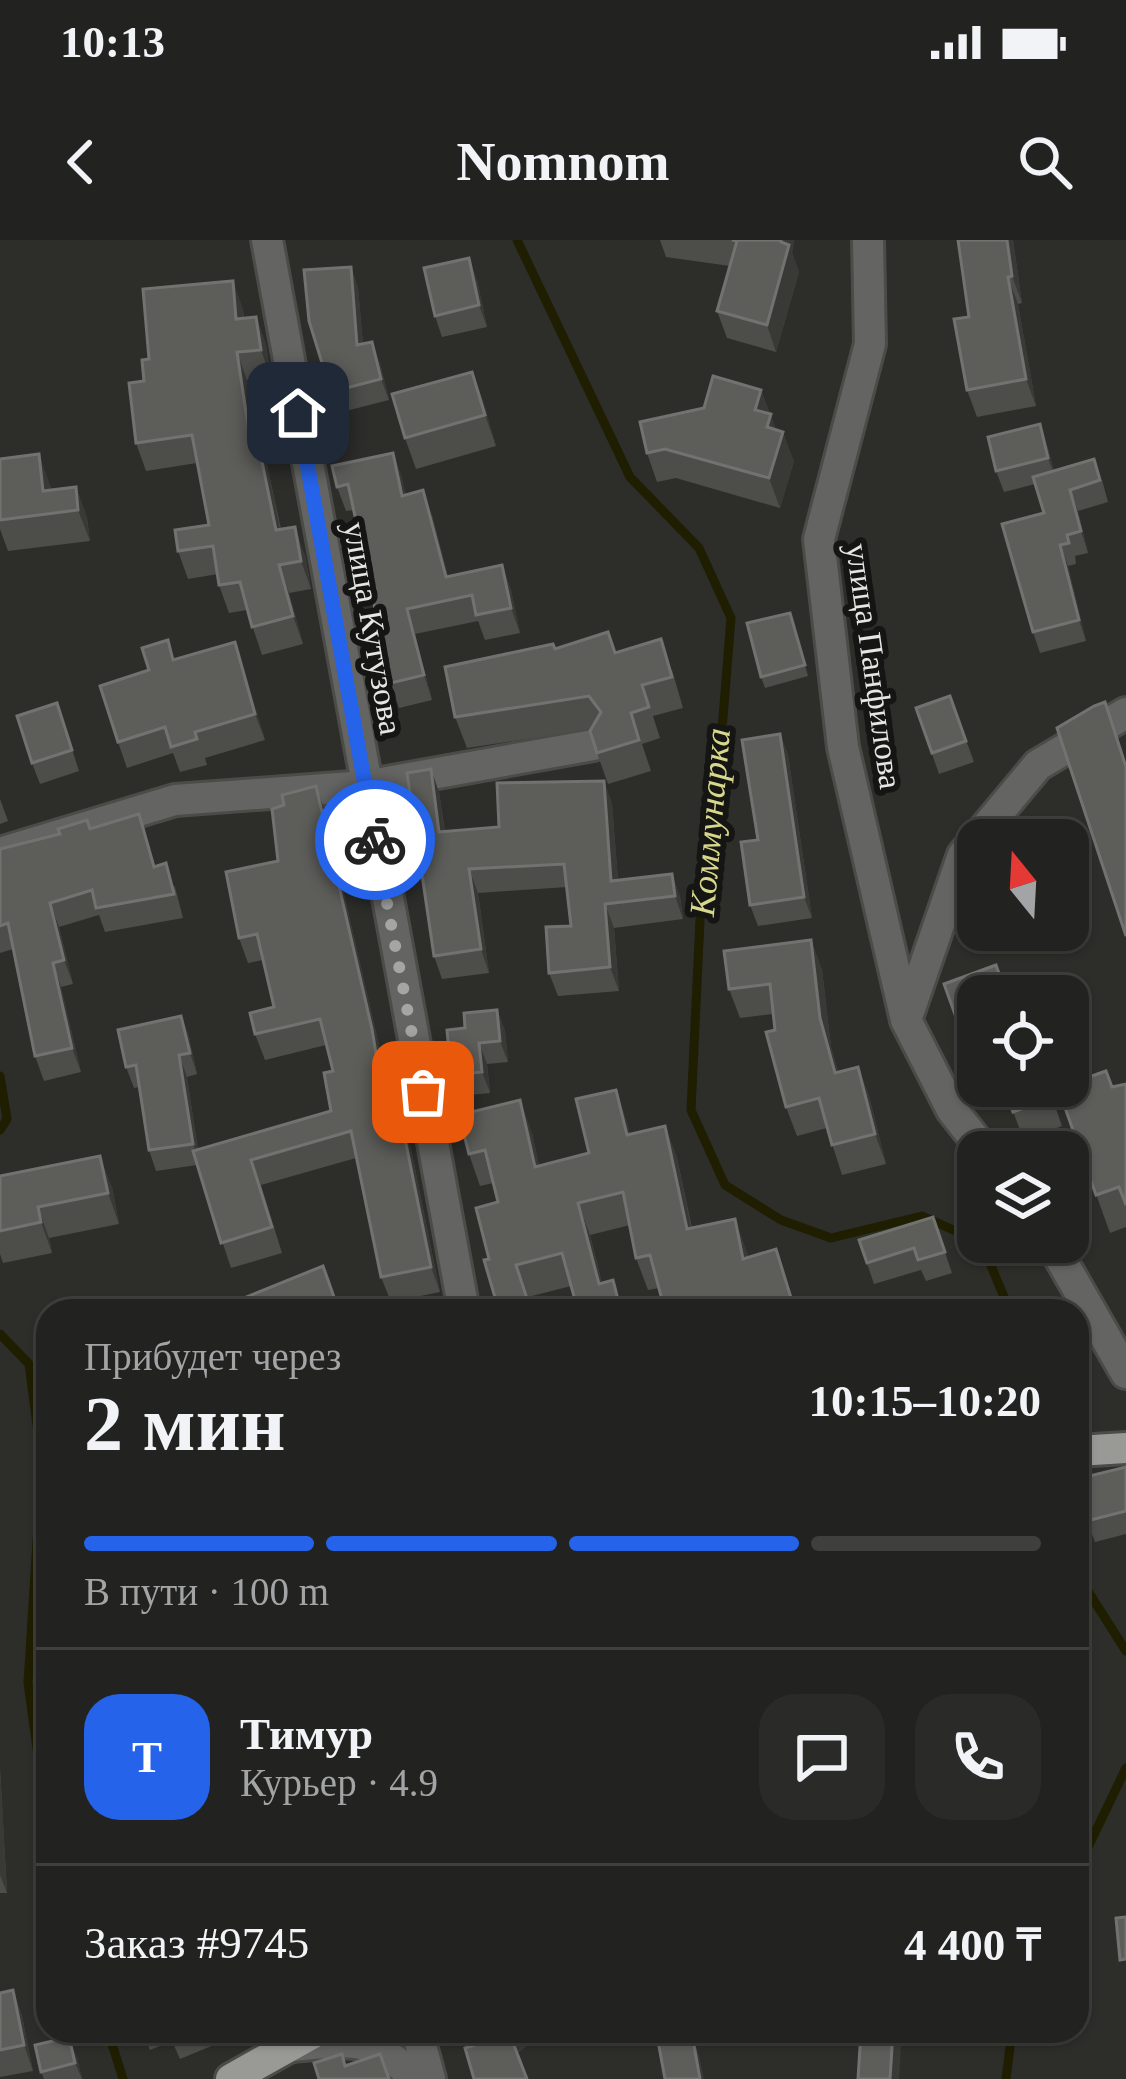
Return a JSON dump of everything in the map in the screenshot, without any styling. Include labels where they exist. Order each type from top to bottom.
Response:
[{"type":"main road","points":[[1089,1450],[1126,1448]]},
{"type":"main road","points":[[231,2079],[298,2043]]},
{"type":"street","name":"улица Кутузова","points":[[267,240],[462,1299]]},
{"type":"street","name":"улица Панфилова","points":[[868,240],[870,344],[819,539],[843,746],[906,1020],[952,1110],[968,1131]]},
{"type":"street","points":[[906,1020],[963,855],[1038,765],[1126,713]]},
{"type":"street","points":[[0,853],[175,800],[365,786],[593,745]]},
{"type":"street","points":[[1063,1263],[1084,1299]]},
{"type":"street","points":[[1089,1308],[1126,1373]]},
{"type":"street","points":[[360,2043],[385,2048],[415,2079]]},
{"type":"street","points":[[420,2043],[430,2079]]},
{"type":"building","points":[[732,240],[781,240],[789,245],[767,325],[717,311],[737,241]]},
{"type":"building","points":[[958,240],[1007,240],[1012,276],[1008,277],[1026,379],[967,390],[954,319],[969,317]]},
{"type":"building","points":[[469,258],[479,305],[435,316],[424,268]]},
{"type":"building","points":[[351,267],[357,345],[372,342],[381,379],[331,392],[309,321],[304,270]]},
{"type":"building","points":[[233,281],[236,319],[256,317],[261,350],[237,352],[250,439],[257,437],[276,530],[295,527],[301,561],[279,565],[293,616],[252,627],[240,582],[219,585],[213,546],[178,551],[175,530],[209,525],[192,435],[136,443],[129,383],[144,381],[142,360],[149,359],[143,289]]},
{"type":"building","points":[[472,372],[485,415],[405,438],[392,394]]},
{"type":"building","points":[[713,376],[761,390],[755,410],[771,414],[767,427],[783,432],[769,478],[665,449],[647,453],[640,422],[704,408]]},
{"type":"building","points":[[1040,424],[1048,458],[996,471],[988,437]]},
{"type":"building","points":[[393,453],[402,496],[423,490],[446,577],[502,565],[511,608],[476,615],[472,595],[407,609],[424,675],[391,683],[348,484],[337,487],[332,466]]},
{"type":"building","points":[[39,454],[43,491],[76,487],[78,510],[0,520],[0,459]]},
{"type":"building","points":[[1094,459],[1100,480],[1070,490],[1081,531],[1067,535],[1069,543],[1060,545],[1079,620],[1033,632],[1002,524],[1044,513],[1033,477]]},
{"type":"building","points":[[790,613],[805,665],[761,677],[747,623]]},
{"type":"building","points":[[608,632],[615,653],[661,639],[672,677],[642,685],[649,707],[631,713],[639,740],[597,753],[590,731],[601,712],[589,696],[455,717],[445,667],[553,644],[555,649]]},
{"type":"building","points":[[168,640],[173,660],[235,642],[255,714],[195,732],[197,739],[171,747],[165,727],[118,742],[100,686],[149,670],[142,648]]},
{"type":"building","points":[[950,696],[966,741],[932,753],[916,708]]},
{"type":"building","points":[[1105,702],[1126,767],[1126,936],[1057,728]]},
{"type":"building","points":[[57,703],[72,750],[32,763],[17,716]]},
{"type":"building","points":[[780,734],[804,897],[750,905],[741,842],[758,840],[742,740]]},
{"type":"building","points":[[431,769],[439,832],[499,827],[497,783],[604,781],[611,881],[672,874],[675,896],[605,904],[610,967],[549,973],[546,927],[571,926],[564,864],[469,869],[481,949],[434,956],[407,773]]},
{"type":"building","points":[[316,786],[372,1029],[388,1126],[402,1124],[431,1267],[381,1277],[351,1131],[251,1160],[272,1227],[221,1243],[193,1151],[331,1111],[324,1073],[333,1071],[320,1019],[255,1034],[250,1013],[274,1007],[257,934],[239,938],[226,872],[278,861],[272,809],[284,805],[282,795]]},
{"type":"building","points":[[139,814],[154,867],[166,863],[174,894],[96,908],[92,890],[50,903],[64,960],[53,963],[72,1048],[35,1056],[8,923],[0,926],[0,849],[60,834],[58,829],[87,820],[90,829]]},
{"type":"building","points":[[811,940],[820,1018],[835,1073],[858,1067],[875,1134],[832,1145],[819,1098],[786,1107],[766,1032],[775,1030],[770,984],[729,989],[724,951]]},
{"type":"building","points":[[996,965],[1000,975],[969,975]]},
{"type":"building","points":[[957,979],[957,1020],[944,984]]},
{"type":"building","points":[[497,1010],[500,1041],[479,1043],[482,1072],[451,1075],[447,1030],[465,1028],[464,1013]]},
{"type":"building","points":[[181,1016],[190,1053],[179,1055],[193,1144],[149,1150],[136,1065],[126,1067],[118,1030]]},
{"type":"building","points":[[1106,1071],[1112,1087],[1126,1084],[1126,1205],[1119,1187],[1096,1195],[1089,1175],[1089,1131],[1073,1131],[1065,1107],[1089,1107],[1089,1077]]},
{"type":"building","points":[[616,1090],[627,1135],[665,1126],[687,1229],[735,1219],[743,1259],[776,1249],[791,1299],[662,1299],[650,1255],[636,1258],[623,1192],[578,1203],[599,1284],[613,1280],[618,1299],[575,1299],[562,1253],[516,1265],[527,1299],[495,1299],[476,1208],[498,1202],[485,1150],[469,1154],[459,1115],[520,1100],[535,1167],[589,1153],[576,1099]]},
{"type":"building","points":[[100,1156],[108,1193],[38,1207],[41,1222],[0,1231],[0,1176]]},
{"type":"building","points":[[933,1217],[945,1252],[918,1260],[914,1248],[867,1263],[859,1240]]},
{"type":"building","points":[[323,1266],[335,1299],[242,1299]]},
{"type":"building","points":[[1126,1467],[1126,1511],[1089,1520],[1089,1476]]},
{"type":"building","points":[[1126,1917],[1126,1959],[1120,1960],[1116,1918]]},
{"type":"building","points":[[13,1990],[24,2045],[0,2050],[0,1993]]},
{"type":"building","points":[[70,2043],[75,2063],[41,2072],[35,2045]]},
{"type":"building","points":[[513,2043],[527,2079],[474,2079],[465,2048]]},
{"type":"building","points":[[658,2043],[694,2043],[700,2079],[665,2079]]},
{"type":"building","points":[[860,2043],[892,2043],[890,2079],[858,2079]]},
{"type":"building","points":[[342,2054],[345,2066],[380,2054],[389,2079],[319,2079],[314,2063]]},
{"type":"waterway","name":"Коммунарка","points":[[517,240],[630,477],[699,548],[731,618],[723,718],[704,835],[691,1110],[725,1185],[781,1220],[831,1238],[922,1216],[957,1232]]},
{"type":"waterway","points":[[0,1076],[7,1119],[0,1130]]},
{"type":"waterway","name":"Коммунарка","points":[[990,1263],[1005,1299]]},
{"type":"waterway","points":[[0,1334],[29,1364],[36,1417]]},
{"type":"waterway","points":[[36,1557],[28,1683],[36,1741]]},
{"type":"waterway","name":"Коммунарка","points":[[1089,1593],[1126,1651]]},
{"type":"waterway","name":"Коммунарка","points":[[1089,1845],[1126,1768]]},
{"type":"waterway","points":[[112,2043],[123,2079]]},
{"type":"waterway","name":"Коммунарка","points":[[1006,2079],[1010,2043]]},
{"type":"way so far","points":[[375,840],[423,1092]]},
{"type":"route","points":[[298,413],[375,840]]}]
